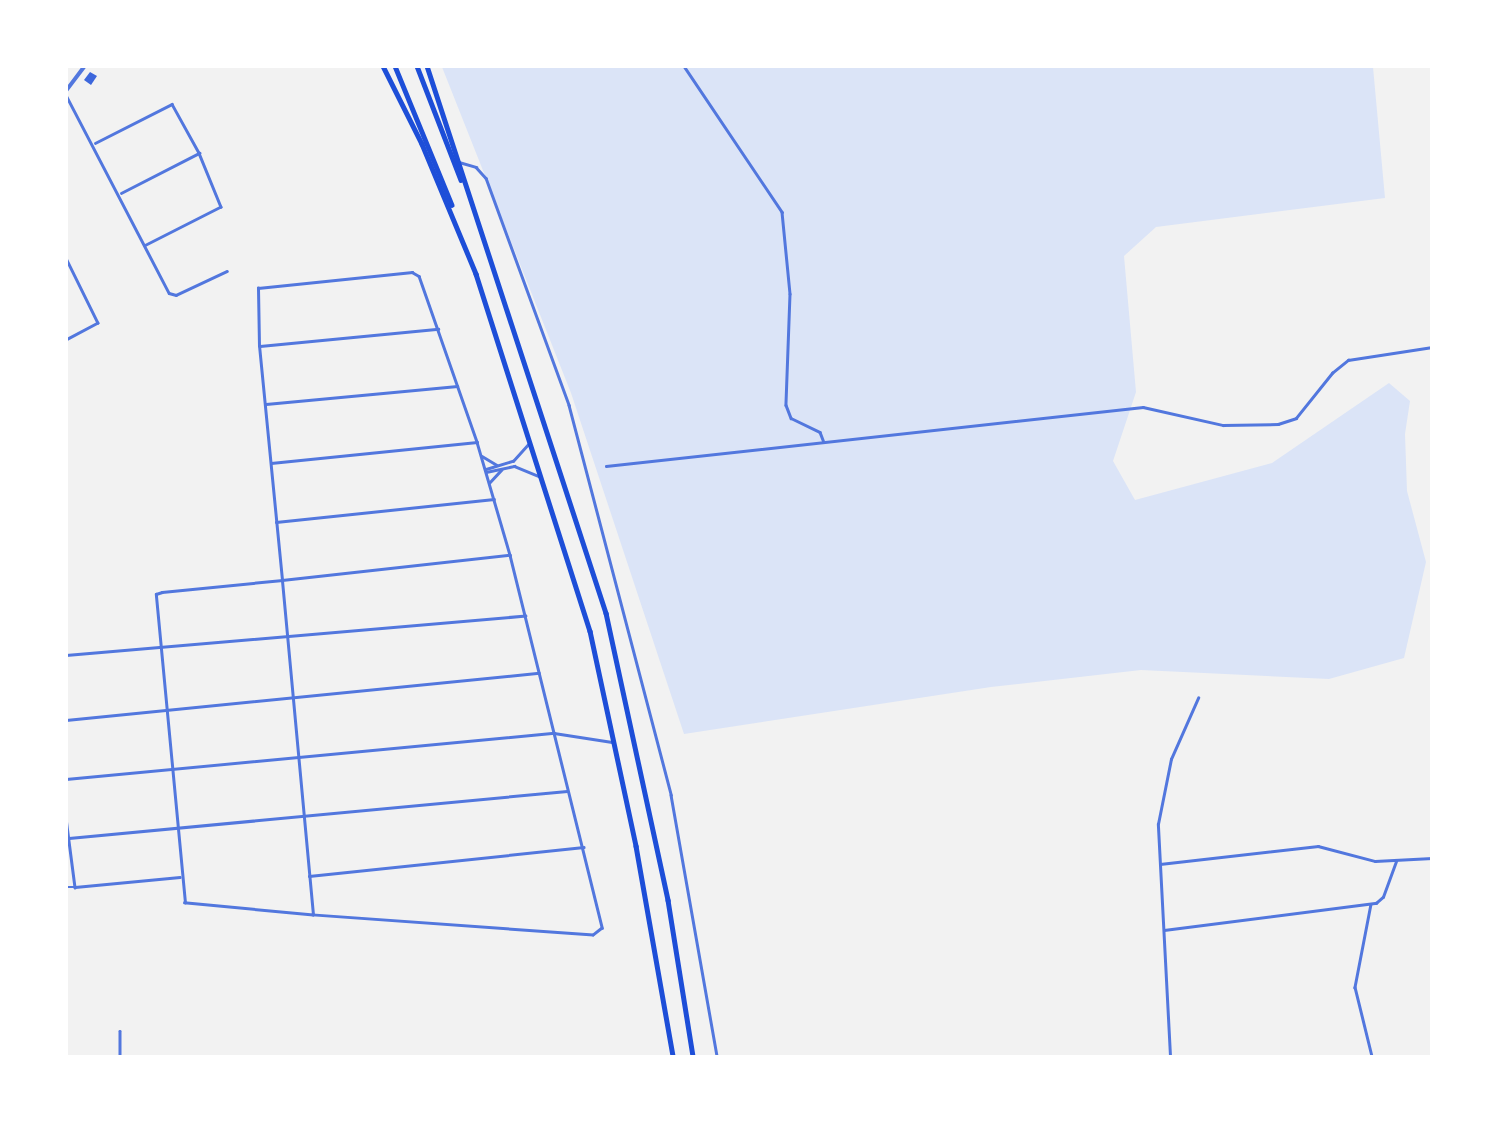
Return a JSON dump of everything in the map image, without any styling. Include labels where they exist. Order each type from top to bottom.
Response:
[{"type":"highway","points":[[383,66],[422,144],[467,250]]},
{"type":"highway","points":[[396,66],[430,142],[531,440],[590,631],[615,743],[673,1056]]},
{"type":"highway","points":[[416,66],[473,210],[562,467],[606,613],[668,900],[693,1056]]},
{"type":"highway","points":[[427,66],[473,210]]},
{"type":"street","points":[[85,66],[66,93],[95,143],[172,295],[227,271]]},
{"type":"street","points":[[684,66],[779,205],[790,295],[786,405],[791,418],[820,432],[823,440]]},
{"type":"street","points":[[95,143],[172,104],[199,153],[221,207],[146,245]]},
{"type":"street","points":[[120,194],[199,153]]},
{"type":"street","points":[[459,162],[476,167],[486,178],[569,405],[671,796],[718,1056]]},
{"type":"street","points":[[66,258],[98,323],[66,340]]},
{"type":"street","points":[[313,915],[282,580],[259,346],[258,288],[398,273],[418,274],[486,470],[510,555],[526,616],[603,926],[595,935],[313,915],[187,904],[159,647],[158,593],[282,580],[510,555]]},
{"type":"street","points":[[259,346],[438,329]]},
{"type":"street","points":[[606,466],[823,440],[1143,407],[1212,424],[1278,424],[1296,418],[1332,373],[1348,360],[1432,347]]},
{"type":"street","points":[[265,405],[457,386]]},
{"type":"street","points":[[489,483],[501,467],[518,457],[531,440]]},
{"type":"street","points":[[270,463],[477,442]]},
{"type":"street","points":[[481,455],[501,467]]},
{"type":"street","points":[[486,470],[521,467],[542,478]]},
{"type":"street","points":[[276,522],[494,499]]},
{"type":"street","points":[[66,655],[526,616]]},
{"type":"street","points":[[66,720],[538,673]]},
{"type":"street","points":[[1170,1056],[1158,824],[1165,783],[1198,698]]},
{"type":"street","points":[[66,779],[554,733],[615,743]]},
{"type":"street","points":[[69,838],[568,791]]},
{"type":"street","points":[[66,818],[75,887]]},
{"type":"street","points":[[1160,864],[1325,846],[1368,860],[1432,858]]},
{"type":"street","points":[[309,876],[583,847]]},
{"type":"street","points":[[1164,930],[1371,904],[1383,897],[1396,861]]},
{"type":"street","points":[[66,887],[182,877]]},
{"type":"street","points":[[1371,904],[1355,987],[1372,1056]]},
{"type":"street","points":[[120,1031],[120,1056]]},
{"type":"shaded area","points":[[442,67],[1373,67],[1385,198],[1156,227],[1124,256],[1136,392],[1113,461],[1135,500],[1272,463],[1389,383],[1410,401],[1405,434],[1407,491],[1426,562],[1404,658],[1329,679],[1141,670],[991,687],[684,734],[571,393]]},
{"type":"building","points":[[90,72],[97,76],[91,85],[84,80]]}]
